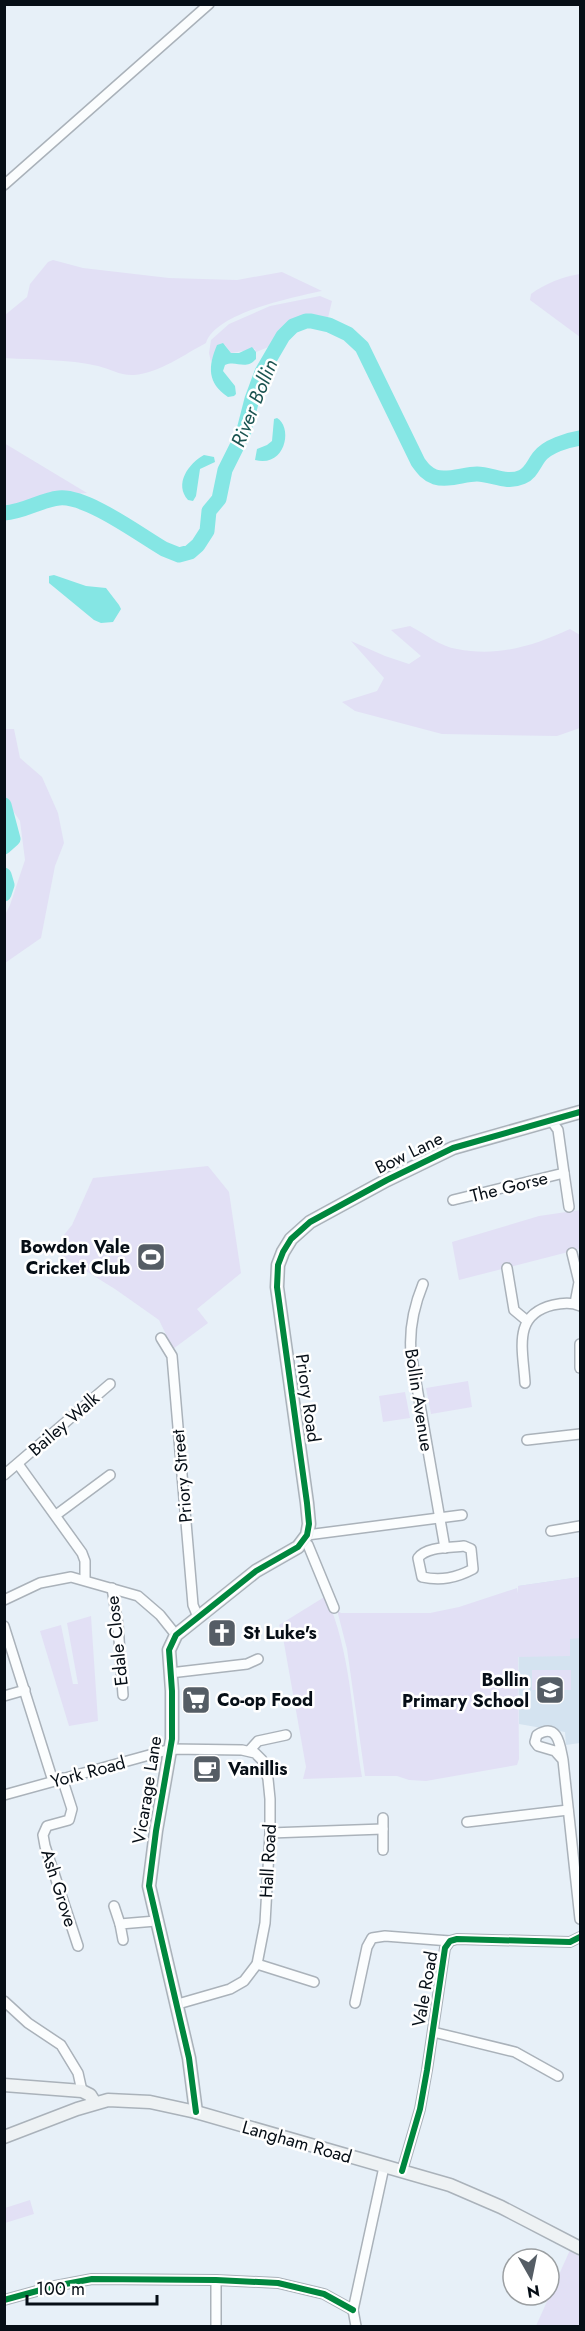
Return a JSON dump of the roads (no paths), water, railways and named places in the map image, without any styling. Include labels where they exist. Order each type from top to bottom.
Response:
[{"type":"street","points":[[4,185],[209,4]]},
{"type":"street","name":"Bow Lane","points":[[278,1266],[291,1239],[309,1222],[387,1180],[453,1148],[580,1112]]},
{"type":"street","name":"The Gorse","points":[[551,1120],[558,1130],[569,1207]]},
{"type":"street","name":"The Gorse","points":[[453,1200],[564,1173]]},
{"type":"street","points":[[525,1383],[523,1342],[526,1320],[538,1309],[559,1303],[578,1305],[579,1282],[572,1253]]},
{"type":"street","name":"Priory Road","points":[[278,1266],[277,1287],[307,1503],[309,1524],[305,1538]]},
{"type":"street","points":[[507,1268],[514,1310],[526,1320]]},
{"type":"street","name":"Bollin Avenue","points":[[423,1284],[411,1327],[410,1346],[446,1548]]},
{"type":"street","name":"Priory Street","points":[[161,1338],[172,1356],[193,1605],[198,1617]]},
{"type":"street","points":[[580,1344],[580,1368]]},
{"type":"street","name":"Bailey Walk","points":[[4,1475],[110,1384]]},
{"type":"street","points":[[527,1440],[580,1434]]},
{"type":"street","points":[[18,1464],[56,1515],[85,1561],[85,1580]]},
{"type":"street","points":[[56,1515],[110,1475]]},
{"type":"street","points":[[4,1600],[40,1583],[71,1577],[138,1596],[160,1615],[176,1635],[256,1571],[281,1559],[305,1538],[462,1515]]},
{"type":"street","points":[[551,1531],[580,1526]]},
{"type":"street","points":[[305,1538],[334,1608]]},
{"type":"street","points":[[464,1546],[471,1549],[473,1569],[463,1575],[442,1579],[422,1577],[418,1558],[421,1554],[446,1548],[464,1546]]},
{"type":"street","name":"Edale Close","points":[[112,1588],[118,1625],[123,1695]]},
{"type":"street","points":[[4,1626],[58,1779]]},
{"type":"street","name":"Vicarage Lane","points":[[176,1635],[169,1650],[173,1709],[171,1749],[149,1878],[149,1894],[178,2004],[189,2058],[196,2112]]},
{"type":"street","points":[[170,1673],[247,1665],[258,1659]]},
{"type":"street","points":[[4,1696],[25,1690]]},
{"type":"street","points":[[171,1749],[249,1751],[258,1741],[286,1735]]},
{"type":"street","name":"York Road","points":[[4,1795],[171,1749]]},
{"type":"street","name":"Hall Road","points":[[249,1751],[259,1757],[266,1769],[270,1799],[265,1923],[257,1964]]},
{"type":"street","points":[[563,1760],[580,1919]]},
{"type":"street","name":"Ash Grove","points":[[58,1779],[72,1809],[69,1820],[47,1826],[43,1835],[78,1946]]},
{"type":"street","points":[[467,1822],[568,1810]]},
{"type":"street","points":[[383,1818],[383,1850]]},
{"type":"street","points":[[270,1833],[383,1829]]},
{"type":"street","points":[[114,1906],[123,1941]]},
{"type":"street","points":[[120,1924],[156,1921]]},
{"type":"street","points":[[355,2003],[367,1947],[372,1938],[385,1936],[450,1941]]},
{"type":"street","name":"Vale Road","points":[[402,2171],[420,2109],[445,1948],[450,1941],[457,1939],[570,1942],[580,1936]]},
{"type":"street","points":[[178,2004],[237,1986],[252,1973],[257,1964],[314,1982]]},
{"type":"street","points":[[4,2001],[28,2023],[61,2045],[78,2073],[82,2091]]},
{"type":"street","points":[[433,2032],[515,2052],[558,2076]]},
{"type":"street","points":[[4,2085],[82,2091],[90,2095],[96,2103]]},
{"type":"street","name":"Langham Road","points":[[4,2137],[96,2103],[108,2100],[135,2100],[196,2112],[450,2185],[501,2207],[580,2248]]},
{"type":"street","points":[[356,2326],[353,2310],[384,2167]]},
{"type":"street","points":[[4,2300],[92,2279],[216,2280],[278,2283],[324,2294],[353,2310]]},
{"type":"street","points":[[216,2280],[216,2326]]},
{"type":"water","points":[[223,343],[231,353],[239,353],[252,347],[256,352],[256,359],[248,364],[225,365],[223,371],[235,386],[236,394],[228,397],[216,386],[211,374],[212,360],[217,345]]},
{"type":"water","points":[[277,418],[285,429],[284,445],[280,453],[266,461],[255,460],[257,449],[272,441],[274,419]]},
{"type":"water","points":[[204,455],[214,457],[215,462],[200,469],[196,496],[193,501],[188,500],[182,487],[185,475],[188,469]]},
{"type":"water","points":[[54,575],[86,586],[106,588],[121,609],[113,622],[101,623],[94,620],[49,583],[49,576]]},
{"type":"waterway","name":"River Bollin","points":[[4,513],[18,511],[52,499],[70,499],[98,509],[164,549],[179,555],[190,552],[198,545],[207,531],[209,511],[219,499],[225,470],[243,434],[262,372],[283,336],[293,326],[306,321],[329,325],[348,334],[362,347],[418,462],[425,471],[435,477],[483,474],[516,479],[528,473],[547,450],[580,438]]},
{"type":"waterway","name":"River Bollin","points":[[4,805],[13,839],[4,847]]},
{"type":"waterway","name":"River Bollin","points":[[4,875],[7,885],[4,894]]},
{"type":"place","name":"Bowdon Vale Cricket Club","points":[[151,1257]]},
{"type":"place","name":"St Luke's","points":[[222,1633]]},
{"type":"place","name":"Bollin Primary School","points":[[550,1690]]},
{"type":"place","name":"Co-op Food","points":[[196,1700]]},
{"type":"place","name":"Vanillis","points":[[207,1769]]}]
